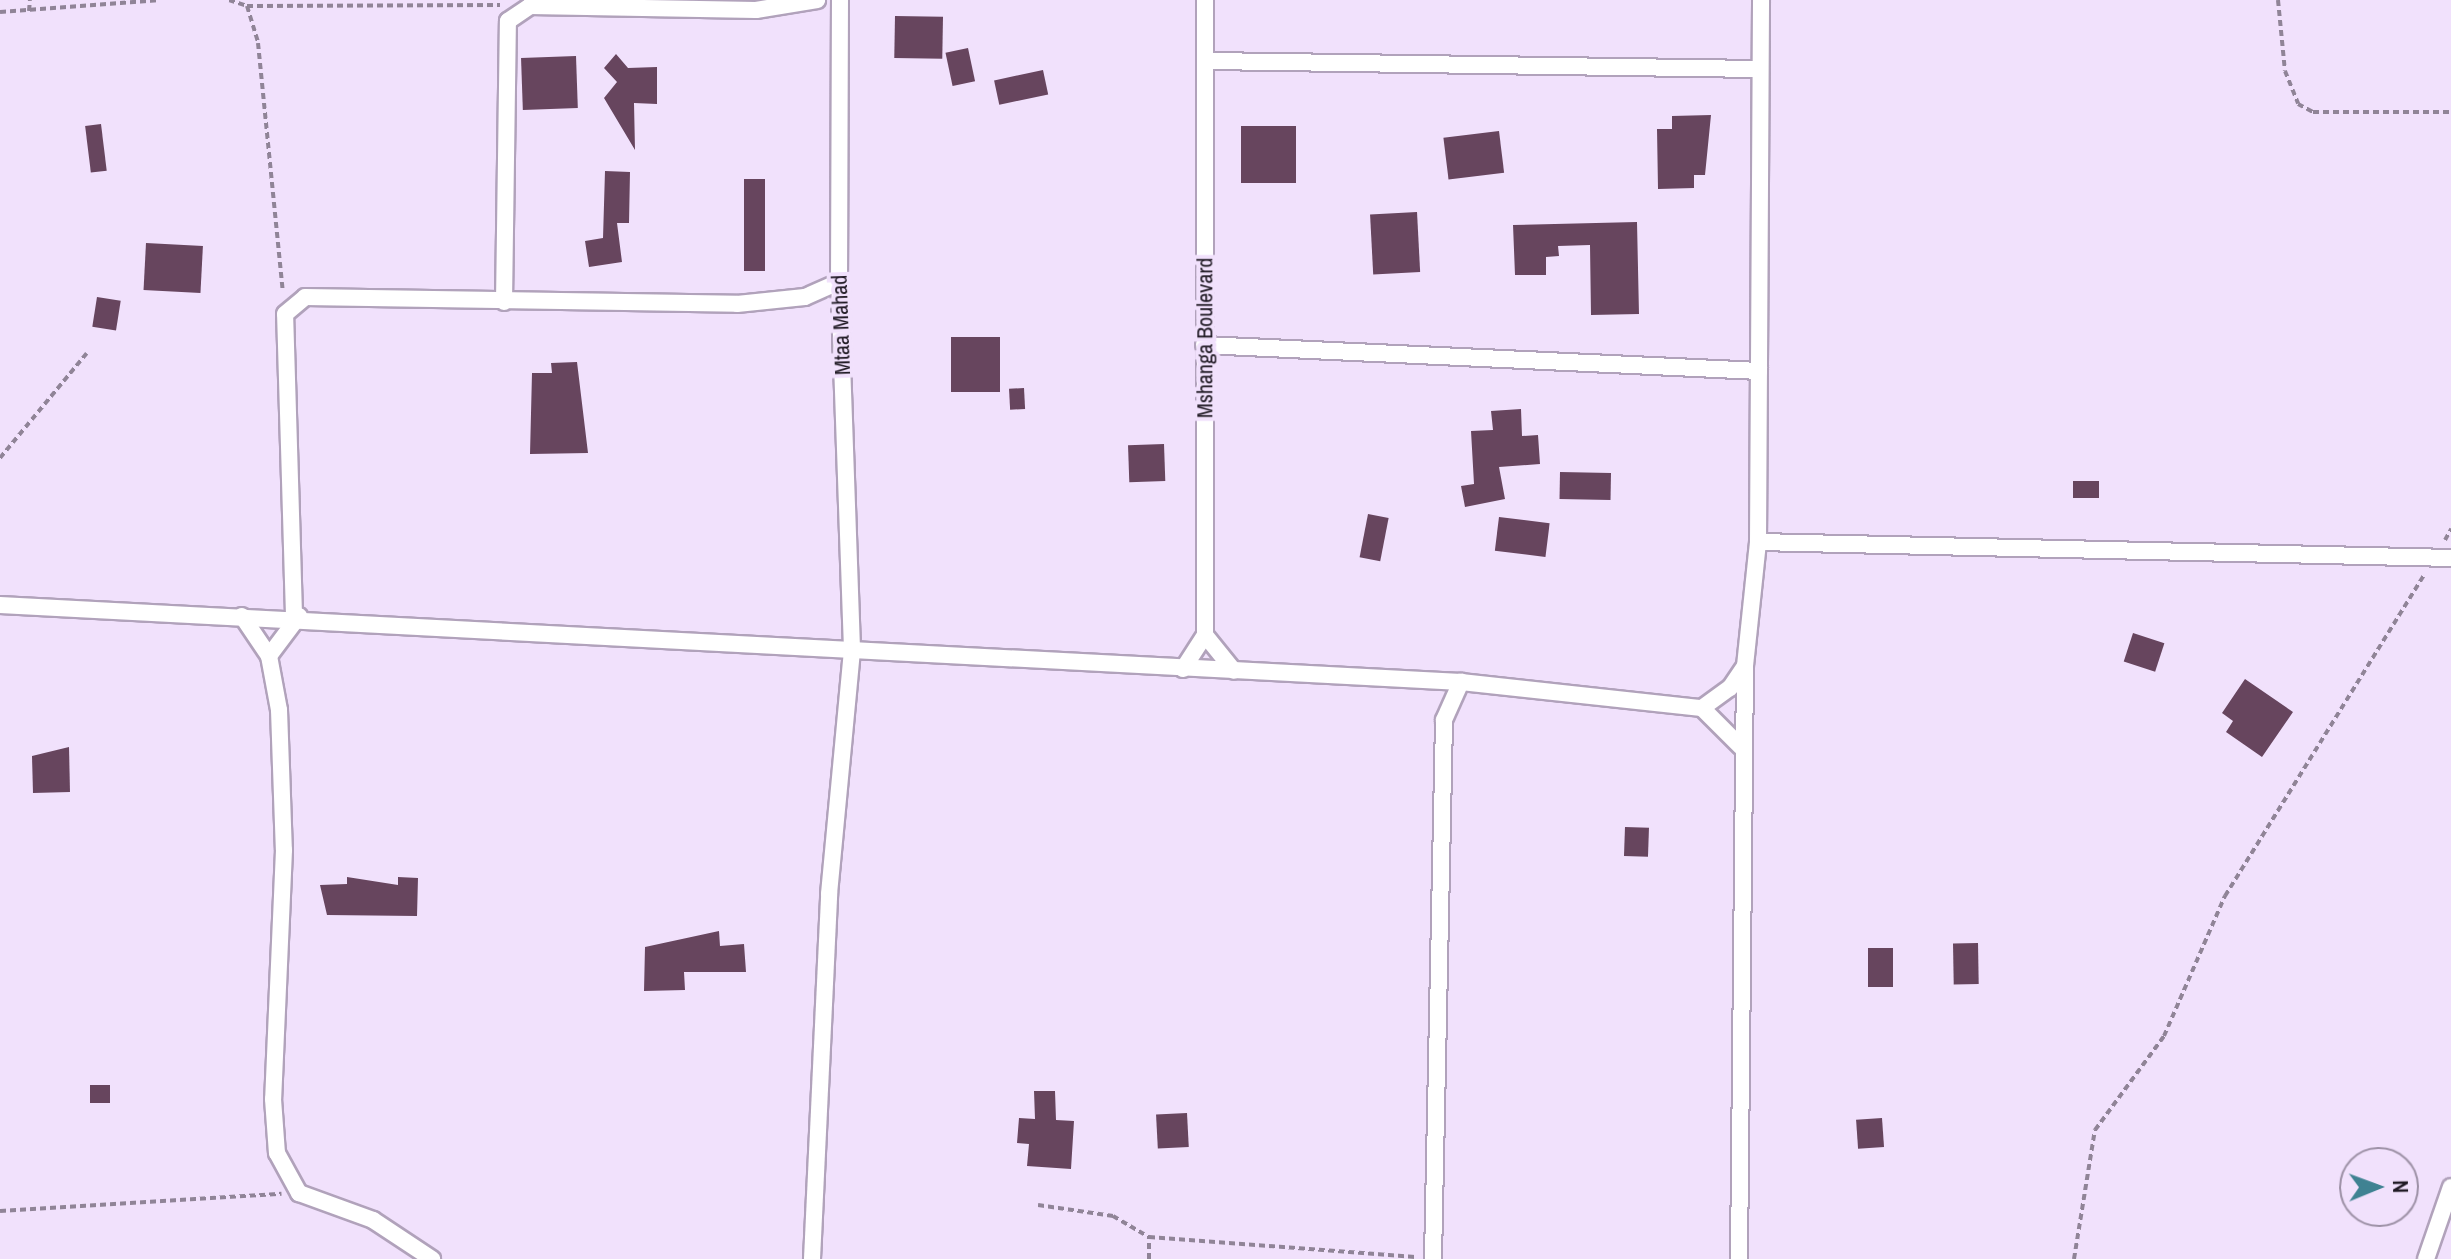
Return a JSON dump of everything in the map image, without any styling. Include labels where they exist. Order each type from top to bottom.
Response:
[{"type":"street","points":[[504,302],[503,39],[508,21],[530,6],[756,10],[817,0]]},
{"type":"street","name":"Mtaa Mahad","points":[[812,1259],[829,894],[852,649],[839,282],[840,0]]},
{"type":"street","name":"Mshanga Boulevard","points":[[1205,0],[1205,635]]},
{"type":"street","points":[[1739,1259],[1741,747],[1745,666],[1758,542],[1761,0]]},
{"type":"street","points":[[1207,61],[1760,69]]},
{"type":"street","points":[[269,656],[297,616],[285,314],[305,297],[737,304],[805,297],[839,282]]},
{"type":"street","points":[[1204,345],[1759,371]]},
{"type":"street","points":[[1758,542],[2444,556]]},
{"type":"street","points":[[0,605],[297,616],[1183,669],[1461,682],[1702,708],[1741,747]]},
{"type":"street","points":[[242,616],[269,656],[279,710],[284,850],[273,1099],[277,1153],[299,1193],[373,1220],[432,1259]]},
{"type":"street","points":[[1183,669],[1205,635],[1234,671]]},
{"type":"street","points":[[1702,708],[1730,688],[1745,666]]},
{"type":"street","points":[[1433,1259],[1444,720],[1461,682]]},
{"type":"street","points":[[2426,1259],[2451,1187]]},
{"type":"path","points":[[29,11],[30,0]]},
{"type":"path","points":[[0,12],[158,0]]},
{"type":"path","points":[[229,0],[247,6],[530,6]]},
{"type":"path","points":[[2278,0],[2285,71],[2298,104],[2313,112],[2451,112]]},
{"type":"path","points":[[247,6],[258,43],[285,314]]},
{"type":"path","points":[[0,458],[87,353]]},
{"type":"path","points":[[2074,1259],[2095,1130],[2164,1036],[2225,896],[2444,556]]},
{"type":"path","points":[[0,1211],[299,1193]]},
{"type":"path","points":[[1038,1205],[1113,1216],[1149,1237],[1433,1259]]},
{"type":"path","points":[[1149,1237],[1149,1259]]},
{"type":"building","points":[[895,16],[943,17],[942,59],[894,58]]},
{"type":"building","points":[[968,48],[975,81],[953,86],[946,53]]},
{"type":"building","points":[[616,54],[628,68],[657,67],[657,104],[634,103],[635,150],[604,98],[617,82],[604,68]]},
{"type":"building","points":[[576,56],[578,108],[523,110],[521,58]]},
{"type":"building","points":[[1043,70],[1048,94],[999,105],[994,80]]},
{"type":"building","points":[[1711,115],[1705,175],[1694,175],[1694,188],[1658,189],[1657,129],[1672,129],[1672,116]]},
{"type":"building","points":[[101,124],[107,171],[91,173],[85,126]]},
{"type":"building","points":[[1241,126],[1296,126],[1296,183],[1241,183]]},
{"type":"building","points":[[1499,131],[1504,173],[1449,180],[1443,138]]},
{"type":"building","points":[[605,171],[630,172],[629,223],[617,223],[622,262],[589,267],[585,241],[603,238]]},
{"type":"building","points":[[744,179],[765,179],[765,271],[744,271]]},
{"type":"building","points":[[1417,212],[1420,272],[1373,274],[1370,214]]},
{"type":"building","points":[[1637,222],[1639,314],[1591,315],[1590,245],[1558,246],[1559,256],[1546,257],[1546,275],[1515,275],[1513,225]]},
{"type":"building","points":[[146,243],[203,246],[200,293],[144,290]]},
{"type":"building","points":[[97,297],[121,301],[116,330],[92,327]]},
{"type":"building","points":[[951,337],[1000,337],[1000,392],[951,392]]},
{"type":"building","points":[[577,362],[588,453],[530,454],[532,373],[552,373],[551,363]]},
{"type":"building","points":[[1024,388],[1025,409],[1010,410],[1009,389]]},
{"type":"building","points":[[1521,409],[1522,436],[1538,435],[1540,464],[1499,467],[1505,499],[1465,507],[1461,486],[1474,484],[1471,431],[1493,430],[1491,411]]},
{"type":"building","points":[[1164,444],[1165,481],[1129,482],[1128,445]]},
{"type":"building","points":[[1560,472],[1611,473],[1611,500],[1560,499]]},
{"type":"building","points":[[2073,481],[2099,481],[2099,498],[2073,498]]},
{"type":"building","points":[[1368,514],[1389,518],[1380,561],[1360,557]]},
{"type":"building","points":[[1499,517],[1550,523],[1545,557],[1495,551]]},
{"type":"building","points":[[2133,633],[2164,643],[2155,672],[2124,662]]},
{"type":"building","points":[[2245,679],[2293,712],[2262,757],[2226,732],[2233,721],[2222,713]]},
{"type":"building","points":[[69,747],[70,792],[33,793],[32,756]]},
{"type":"building","points":[[1625,827],[1649,828],[1648,857],[1624,856]]},
{"type":"building","points":[[347,877],[398,885],[398,877],[418,878],[417,916],[327,915],[320,885],[347,884]]},
{"type":"building","points":[[719,931],[720,946],[744,944],[746,972],[684,972],[685,990],[644,991],[645,947]]},
{"type":"building","points":[[1953,943],[1978,943],[1979,984],[1954,984]]},
{"type":"building","points":[[1868,948],[1893,948],[1893,987],[1868,987]]},
{"type":"building","points":[[90,1085],[110,1085],[110,1103],[90,1103]]},
{"type":"building","points":[[1034,1091],[1055,1091],[1056,1120],[1074,1121],[1071,1169],[1027,1166],[1029,1144],[1017,1143],[1019,1118],[1035,1119]]},
{"type":"building","points":[[1187,1113],[1189,1147],[1158,1149],[1156,1115]]},
{"type":"building","points":[[1882,1118],[1884,1147],[1858,1149],[1856,1120]]}]
